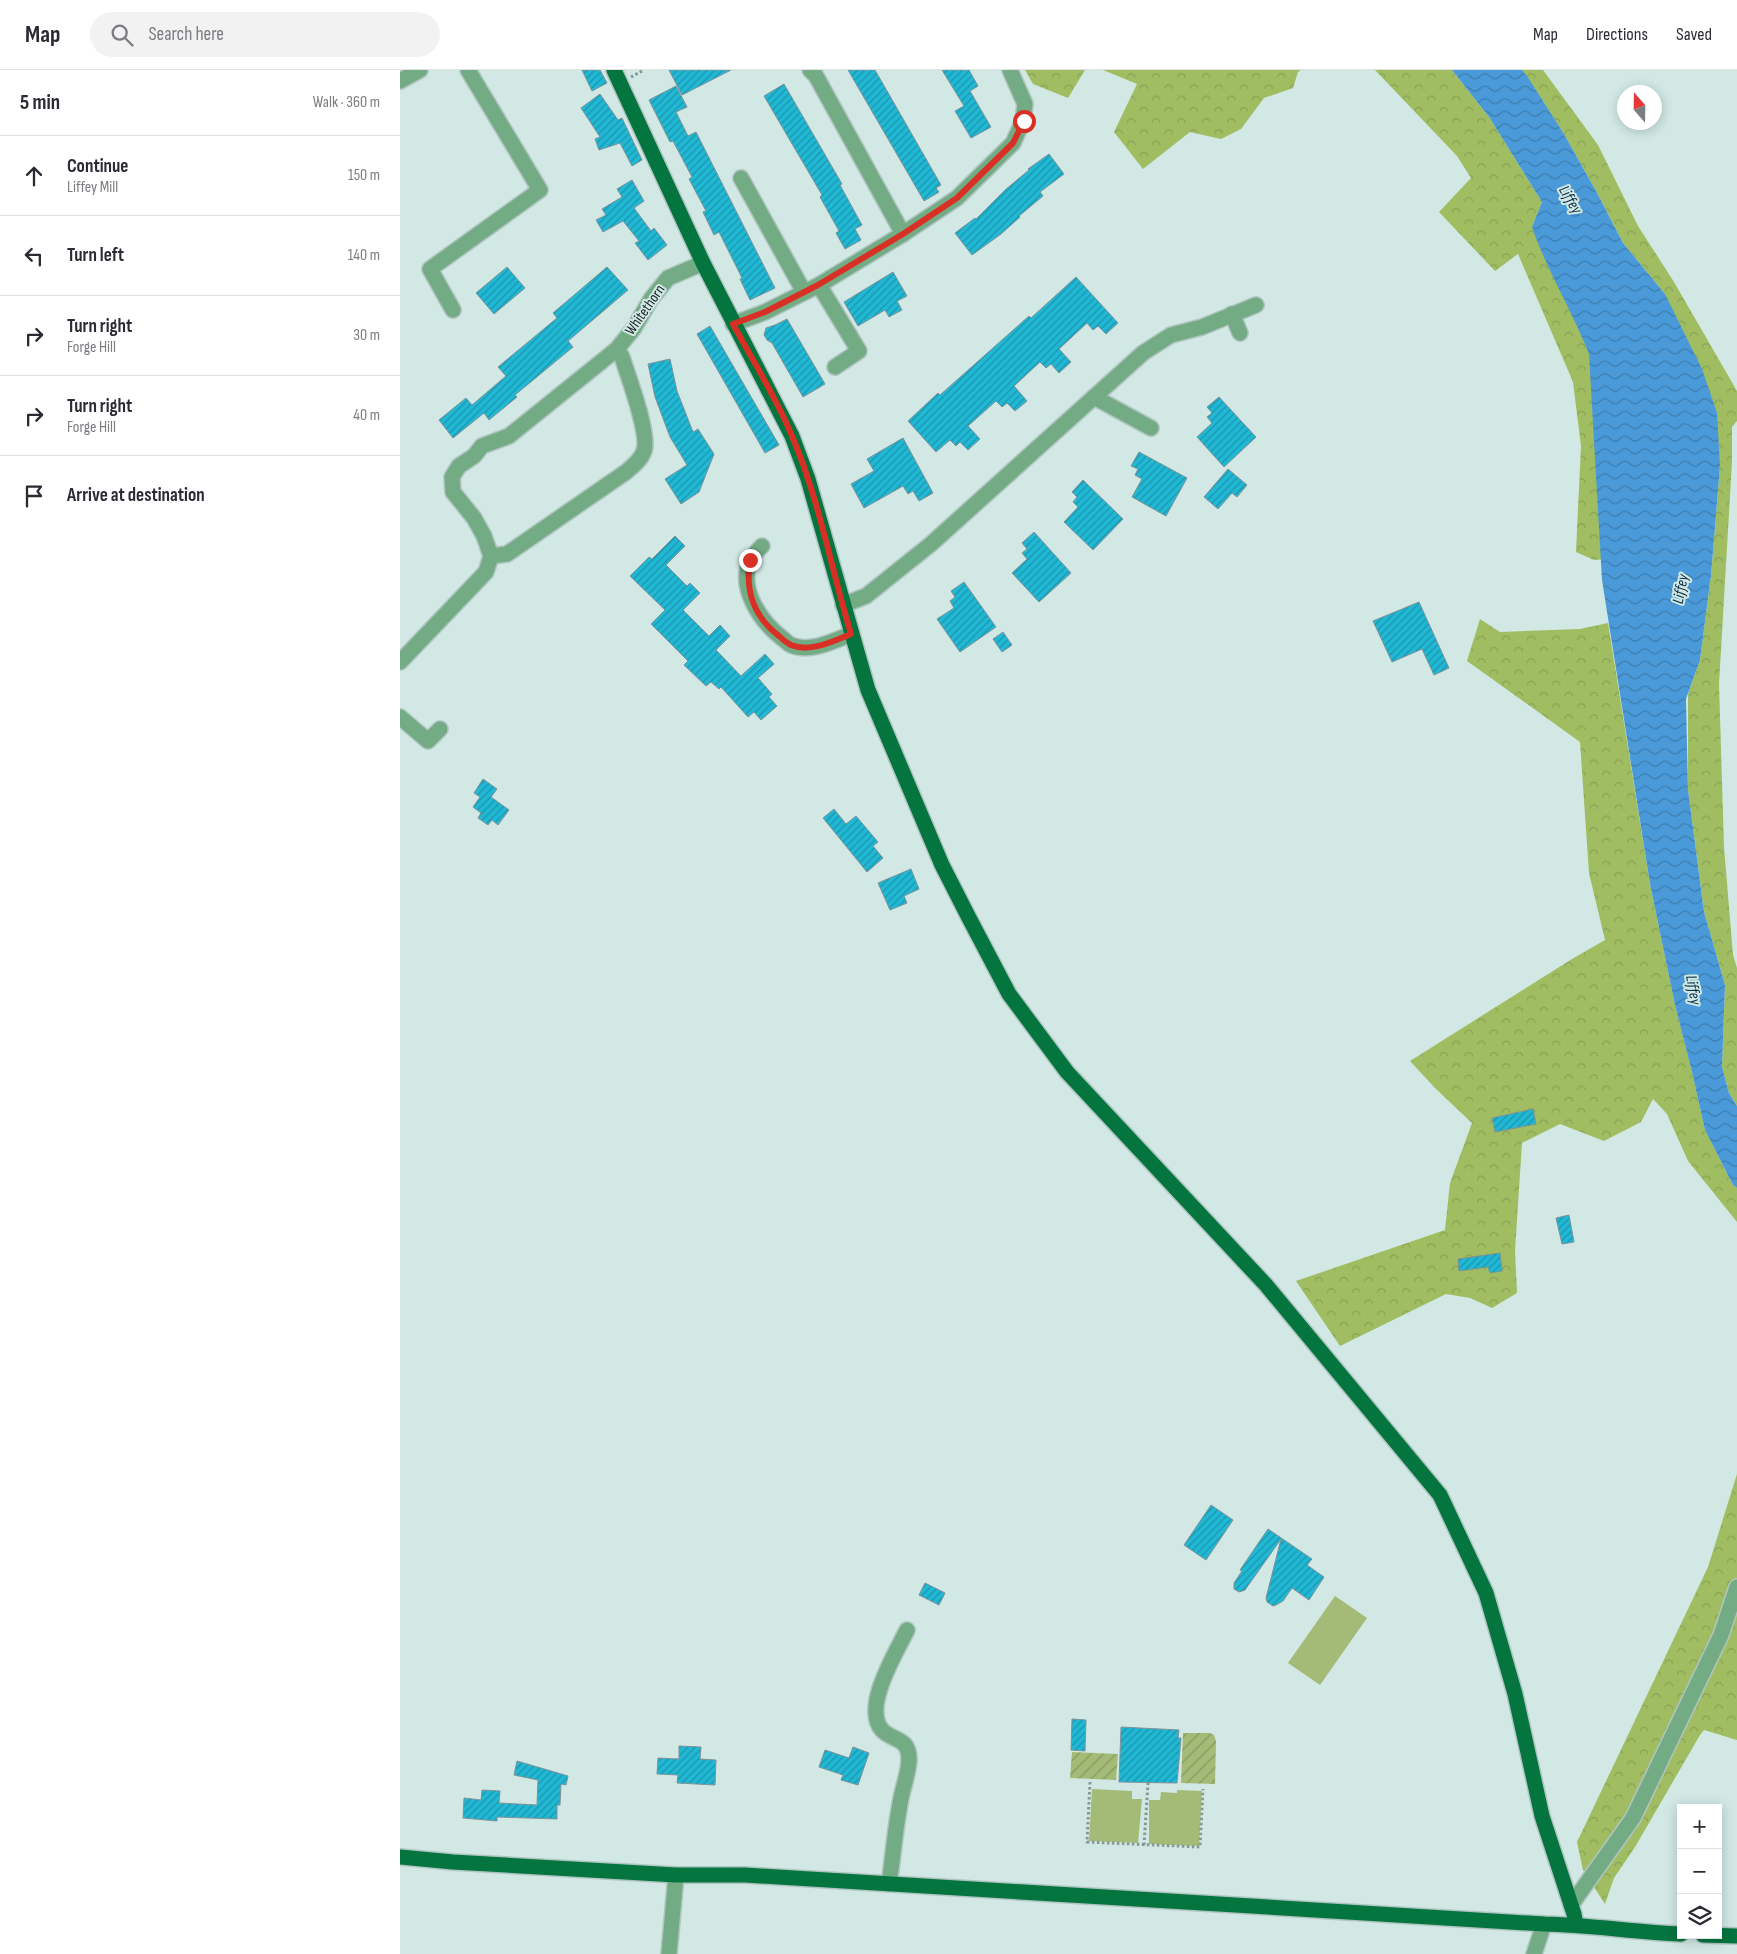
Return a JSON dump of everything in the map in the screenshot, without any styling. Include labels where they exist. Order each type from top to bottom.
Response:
[{"type":"main road","points":[[614,70],[703,263],[792,436],[808,479],[842,605],[868,690],[942,866],[1009,994],[1067,1072],[1266,1285],[1440,1495],[1486,1593],[1516,1694],[1542,1816],[1576,1925]]},
{"type":"main road","points":[[400,1857],[453,1862],[676,1875],[745,1875],[1576,1925],[1638,1932],[1677,1934]]},
{"type":"main road","points":[[1722,1936],[1737,1936]]},
{"type":"street","points":[[400,81],[420,70]]},
{"type":"street","points":[[453,310],[430,269],[540,190],[468,70]]},
{"type":"street","points":[[810,70],[816,76],[903,234]]},
{"type":"street","points":[[733,324],[765,312],[818,285],[903,234],[957,198],[1013,143],[1024,121],[1025,104],[1010,70]]},
{"type":"street","points":[[741,178],[804,292]]},
{"type":"street","name":"Whitethorn","points":[[491,556],[484,536],[474,518],[452,492],[452,477],[459,466],[474,456],[482,446],[509,436],[617,349],[634,328],[651,299],[668,278],[703,263]]},
{"type":"street","points":[[818,285],[858,351],[835,367]]},
{"type":"street","points":[[842,605],[866,596],[931,544],[1144,353],[1171,335],[1202,327],[1256,304]]},
{"type":"street","points":[[1232,314],[1240,333]]},
{"type":"street","points":[[400,662],[486,572],[491,556],[507,554],[626,472],[638,460],[644,450],[645,434],[622,357],[617,349]]},
{"type":"street","points":[[1094,397],[1151,428]]},
{"type":"street","points":[[762,546],[750,560],[747,579],[752,600],[759,616],[773,631],[791,646],[806,647],[823,645],[851,634]]},
{"type":"street","points":[[400,717],[428,741],[440,729]]},
{"type":"street","points":[[1571,1905],[1633,1818],[1721,1635],[1737,1586]]},
{"type":"street","points":[[889,1884],[900,1804],[909,1760],[907,1748],[901,1740],[882,1730],[876,1713],[877,1691],[907,1630]]},
{"type":"street","points":[[670,1954],[676,1875]]},
{"type":"street","points":[[1534,1954],[1544,1924]]},
{"type":"path","points":[[1090,1782],[1087,1842],[1200,1847],[1203,1788]]},
{"type":"path","points":[[1144,1845],[1148,1783]]},
{"type":"green space","points":[[1025,70],[1085,70],[1068,98],[1033,84]]},
{"type":"green space","points":[[1103,70],[1301,70],[1298,72],[1293,88],[1264,98],[1241,129],[1221,139],[1190,132],[1143,169],[1114,132],[1137,84]]},
{"type":"green space","points":[[1375,70],[1452,70],[1489,117],[1542,202],[1532,227],[1592,309],[1617,558],[1594,560],[1576,552],[1581,446],[1573,382],[1518,254],[1495,271],[1439,212],[1471,178],[1457,156]]},
{"type":"green space","points":[[1522,70],[1543,70],[1598,145],[1638,226],[1674,282],[1737,391],[1737,421],[1732,427],[1732,462],[1719,684],[1724,847],[1733,955],[1737,968],[1737,1106],[1729,1093],[1722,1067],[1725,985],[1704,912],[1688,790],[1688,694],[1700,660],[1711,575],[1720,466],[1665,294],[1623,243],[1564,134]]},
{"type":"green space","points":[[1480,619],[1500,632],[1580,629],[1608,623],[1650,884],[1675,1005],[1705,1130],[1733,1185],[1737,1188],[1737,1222],[1688,1161],[1667,1114],[1653,1099],[1641,1122],[1604,1141],[1560,1124],[1522,1143],[1515,1251],[1517,1293],[1492,1308],[1470,1298],[1446,1294],[1340,1346],[1296,1281],[1445,1230],[1450,1183],[1472,1123],[1410,1061],[1605,940],[1589,873],[1580,742],[1467,661]]},
{"type":"green space","points":[[1737,1474],[1737,1740],[1704,1730],[1635,1847],[1614,1878],[1605,1904],[1583,1870],[1577,1842],[1708,1567]]},
{"type":"green space","points":[[1335,1596],[1367,1618],[1320,1685],[1288,1663]]},
{"type":"green space","points":[[1183,1733],[1210,1733],[1214,1735],[1216,1741],[1215,1784],[1181,1783]]},
{"type":"green space","points":[[1072,1752],[1118,1754],[1116,1780],[1070,1778]]},
{"type":"green space","points":[[1092,1789],[1132,1791],[1132,1799],[1142,1799],[1138,1843],[1089,1841]]},
{"type":"green space","points":[[1177,1790],[1202,1791],[1199,1846],[1149,1844],[1149,1800],[1160,1800],[1161,1792],[1177,1793]]},
{"type":"water","name":"Liffey","points":[[1452,70],[1522,70],[1527,76],[1564,134],[1623,243],[1665,294],[1702,369],[1717,413],[1720,466],[1711,575],[1700,660],[1686,699],[1688,790],[1704,912],[1725,985],[1722,1067],[1729,1093],[1737,1106],[1737,1188],[1733,1185],[1705,1130],[1675,1005],[1650,884],[1602,580],[1589,354],[1532,227],[1542,202],[1489,117]]},
{"type":"building","points":[[582,70],[600,70],[607,83],[592,91]]},
{"type":"building","points":[[669,70],[731,70],[682,95]]},
{"type":"building","points":[[848,70],[875,70],[941,185],[936,188],[939,192],[924,201]]},
{"type":"building","points":[[942,70],[969,70],[978,86],[970,91],[991,127],[971,138],[955,111],[964,106]]},
{"type":"building","points":[[784,84],[842,184],[840,185],[862,225],[855,229],[861,240],[845,249],[836,233],[839,231],[820,197],[822,195],[764,96]]},
{"type":"building","points":[[676,86],[687,107],[676,112],[688,136],[696,132],[775,288],[750,300],[740,279],[742,278],[719,232],[714,235],[703,212],[706,211],[689,179],[692,177],[673,141],[670,142],[649,100]]},
{"type":"building","points":[[600,94],[618,120],[622,118],[642,160],[632,166],[620,143],[599,150],[595,139],[600,137],[581,108]]},
{"type":"building","points":[[1049,154],[1064,174],[1040,192],[1043,196],[1001,234],[972,255],[955,233],[976,219],[1028,169]]},
{"type":"building","points":[[632,180],[644,201],[634,208],[651,231],[654,228],[667,245],[648,260],[635,243],[639,241],[623,221],[603,232],[596,220],[606,215],[602,209],[622,197],[617,189]]},
{"type":"building","points":[[507,267],[525,288],[494,314],[476,293]]},
{"type":"building","points":[[607,267],[628,290],[568,341],[573,347],[515,395],[517,397],[489,420],[484,413],[453,438],[439,420],[466,398],[472,405],[506,376],[498,367],[557,318],[553,313]]},
{"type":"building","points":[[893,272],[907,296],[897,301],[902,310],[889,317],[885,310],[858,326],[844,302]]},
{"type":"building","points":[[1076,277],[1118,323],[1106,334],[1098,326],[1093,330],[1087,323],[1059,349],[1071,362],[1059,373],[1051,364],[1046,368],[1040,362],[1014,386],[1027,401],[1015,411],[1007,403],[1002,407],[996,401],[968,426],[980,439],[968,450],[960,442],[956,446],[950,440],[936,452],[908,421],[1029,316],[1031,318]]},
{"type":"building","points":[[787,319],[825,384],[803,397],[772,343],[764,335],[766,328]]},
{"type":"building","points":[[710,326],[779,445],[765,453],[697,334]]},
{"type":"building","points":[[670,359],[677,391],[693,432],[698,429],[714,454],[699,492],[681,504],[665,479],[687,465],[670,437],[655,397],[648,364]]},
{"type":"building","points":[[1219,397],[1256,437],[1224,467],[1197,437],[1212,423],[1207,417],[1212,413],[1207,407]]},
{"type":"building","points":[[903,438],[933,493],[919,501],[913,491],[908,494],[903,486],[864,508],[851,484],[874,471],[867,459]]},
{"type":"building","points":[[1139,452],[1187,478],[1166,516],[1132,497],[1142,479],[1135,475],[1138,469],[1131,466]]},
{"type":"building","points":[[1228,469],[1247,485],[1237,497],[1232,493],[1218,509],[1204,497]]},
{"type":"building","points":[[1083,480],[1123,519],[1093,550],[1064,522],[1078,507],[1073,502],[1077,497],[1072,492]]},
{"type":"building","points":[[1034,532],[1071,573],[1039,602],[1012,573],[1027,559],[1022,553],[1027,549],[1022,543]]},
{"type":"building","points":[[675,536],[685,546],[666,565],[687,586],[690,583],[700,593],[683,610],[709,636],[720,625],[730,636],[716,650],[741,676],[765,654],[774,664],[758,678],[772,694],[769,697],[777,706],[761,720],[754,712],[748,717],[721,687],[719,689],[711,682],[706,686],[684,665],[688,661],[651,624],[665,610],[630,576],[649,557],[652,559]]},
{"type":"building","points":[[964,582],[996,627],[960,652],[937,619],[954,608],[950,601],[955,597],[951,591]]},
{"type":"building","points":[[1419,602],[1449,668],[1434,675],[1422,649],[1392,662],[1373,621]]},
{"type":"building","points":[[1003,632],[1012,645],[1002,652],[993,639]]},
{"type":"building","points":[[483,779],[497,789],[491,797],[509,810],[498,825],[492,820],[488,825],[478,818],[481,813],[473,807],[480,797],[474,793]]},
{"type":"building","points":[[834,809],[846,824],[856,816],[878,842],[873,846],[883,858],[867,872],[823,818]]},
{"type":"building","points":[[911,869],[919,889],[904,896],[907,903],[890,910],[878,883]]},
{"type":"building","points":[[1533,1109],[1536,1124],[1495,1132],[1492,1118]]},
{"type":"building","points":[[1569,1215],[1574,1242],[1562,1244],[1556,1218]]},
{"type":"building","points":[[1500,1253],[1502,1271],[1490,1273],[1488,1267],[1459,1271],[1458,1259]]},
{"type":"building","points":[[1211,1505],[1233,1520],[1206,1560],[1184,1545]]},
{"type":"building","points":[[1268,1529],[1312,1559],[1307,1565],[1324,1577],[1309,1600],[1292,1588],[1283,1601],[1276,1605],[1273,1606],[1267,1602],[1266,1598],[1281,1539],[1245,1590],[1239,1592],[1234,1589],[1234,1583],[1242,1571],[1240,1570]]},
{"type":"building","points":[[925,1583],[945,1593],[939,1605],[919,1595]]},
{"type":"building","points":[[1072,1719],[1086,1720],[1085,1751],[1071,1750]]},
{"type":"building","points":[[1121,1727],[1179,1730],[1178,1738],[1181,1738],[1177,1783],[1119,1782]]},
{"type":"building","points":[[679,1746],[701,1747],[700,1759],[716,1760],[715,1785],[677,1783],[678,1775],[657,1774],[658,1758],[679,1759]]},
{"type":"building","points":[[853,1747],[869,1753],[858,1785],[841,1780],[843,1775],[819,1767],[825,1750],[849,1758]]},
{"type":"building","points":[[517,1761],[568,1776],[566,1785],[561,1784],[560,1805],[557,1805],[557,1819],[497,1817],[497,1821],[463,1818],[464,1798],[481,1800],[482,1790],[500,1791],[499,1803],[537,1805],[538,1780],[514,1775]]},
{"type":"route","points":[[750,560],[747,579],[752,600],[759,616],[791,646],[823,645],[851,634],[808,479],[792,436],[733,324],[765,312],[818,285],[903,234],[957,198],[1013,143],[1024,121]]}]
